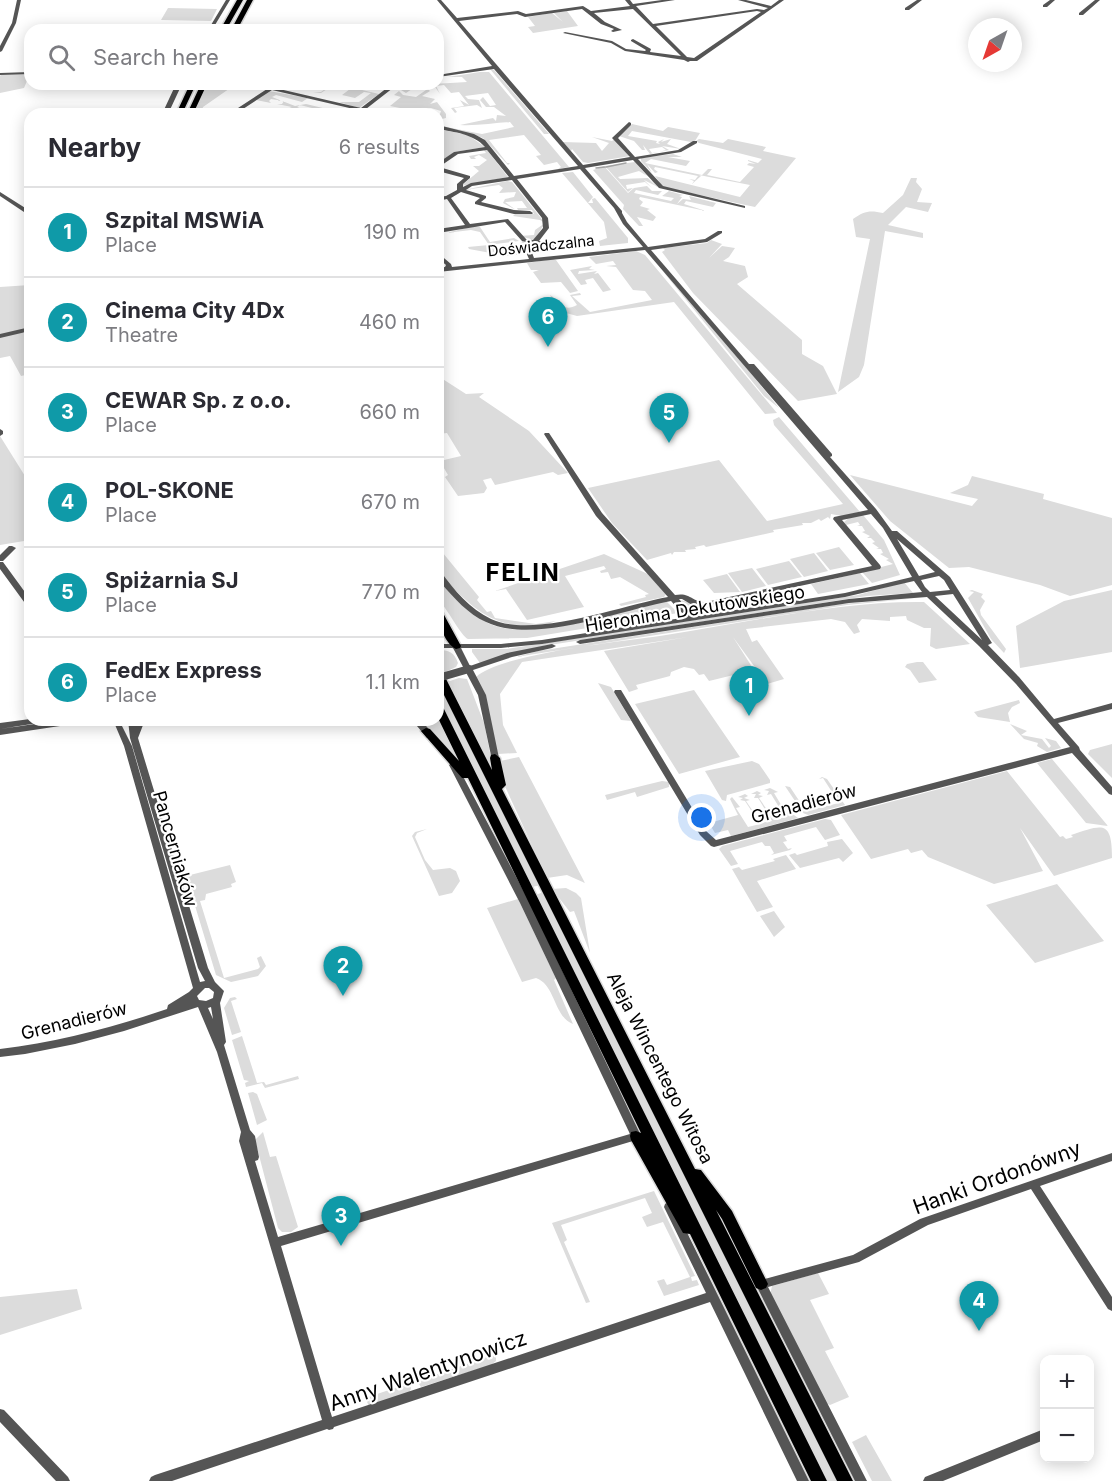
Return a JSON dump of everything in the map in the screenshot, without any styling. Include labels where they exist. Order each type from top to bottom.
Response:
[{"type":"main road","points":[[226,24],[240,0]]},
{"type":"main road","points":[[237,24],[250,0]]},
{"type":"main road","points":[[182,108],[190,90]]},
{"type":"main road","points":[[192,108],[200,90]]},
{"type":"main road","points":[[444,624],[456,646]]},
{"type":"main road","name":"Aleja Wincentego Witosa","points":[[444,685],[845,1481]]},
{"type":"main road","points":[[444,719],[501,835],[520,884],[711,1261],[819,1481]]},
{"type":"main road","points":[[426,731],[462,769],[501,835]]},
{"type":"main road","points":[[495,758],[498,778],[520,833]]},
{"type":"main road","points":[[613,1005],[630,1051]]},
{"type":"main road","points":[[636,1136],[689,1231],[711,1261]]},
{"type":"main road","points":[[682,1155],[727,1215],[761,1284]]},
{"type":"street","points":[[0,51],[14,22],[19,0]]},
{"type":"street","points":[[214,24],[228,0]]},
{"type":"street","points":[[439,0],[735,349],[778,393],[886,527],[914,577],[929,595],[982,644],[1058,723],[1076,750],[1112,792]]},
{"type":"street","points":[[627,0],[688,61]]},
{"type":"street","points":[[592,12],[673,0]]},
{"type":"street","points":[[740,0],[771,7]]},
{"type":"street","points":[[565,33],[612,42],[625,50],[688,61],[700,58],[782,0]]},
{"type":"street","points":[[907,9],[917,0]]},
{"type":"street","points":[[1045,6],[1053,0]]},
{"type":"street","points":[[1081,14],[1098,0]]},
{"type":"street","points":[[456,20],[519,12],[525,16],[583,8],[592,12],[603,23],[620,30],[613,31]]},
{"type":"street","points":[[654,25],[757,10],[765,12]]},
{"type":"street","points":[[633,40],[649,50],[645,54]]},
{"type":"street","points":[[444,75],[496,67]]},
{"type":"street","points":[[0,73],[24,73]]},
{"type":"street","points":[[168,108],[176,90]]},
{"type":"street","points":[[241,108],[265,90]]},
{"type":"street","points":[[276,90],[344,108]]},
{"type":"street","points":[[364,108],[388,90]]},
{"type":"street","points":[[629,123],[615,138],[666,189],[740,206]]},
{"type":"street","points":[[444,128],[478,137],[489,147],[547,223],[528,250],[531,259]]},
{"type":"street","points":[[444,198],[460,190],[513,179],[682,150],[696,141]]},
{"type":"street","points":[[444,163],[456,153],[489,147]]},
{"type":"street","points":[[444,170],[468,177],[460,184],[460,190]]},
{"type":"street","points":[[460,190],[484,197],[477,203],[530,213]]},
{"type":"street","points":[[0,194],[24,210]]},
{"type":"street","points":[[448,197],[469,226]]},
{"type":"street","points":[[616,209],[649,247],[707,240],[720,232]]},
{"type":"street","points":[[444,230],[506,219],[519,238],[567,247]]},
{"type":"street","points":[[623,248],[633,244],[638,237]]},
{"type":"street","name":"Doświadczalna","points":[[444,264],[463,265],[649,247]]},
{"type":"street","name":"Doświadczalna","points":[[558,256],[649,247]]},
{"type":"street","name":"Doświadczalna","points":[[448,266],[531,259]]},
{"type":"street","points":[[444,264],[448,266]]},
{"type":"street","points":[[0,336],[24,330]]},
{"type":"street","points":[[547,434],[599,514],[684,610],[695,618]]},
{"type":"street","points":[[444,580],[481,616],[499,625],[519,628],[549,626],[674,597],[683,596],[697,603],[706,604],[877,567],[837,519],[873,511]]},
{"type":"street","points":[[886,527],[941,573],[985,639],[1018,682]]},
{"type":"street","points":[[0,550],[12,548],[1,566],[24,596]]},
{"type":"street","name":"Hieronima Dekutowskiego","points":[[444,646],[532,643],[862,592],[914,577],[941,573]]},
{"type":"street","name":"Hieronima Dekutowskiego","points":[[444,676],[544,647],[849,601],[955,592]]},
{"type":"street","points":[[684,610],[684,620]]},
{"type":"street","points":[[456,646],[482,695],[495,758]]},
{"type":"street","name":"Grenadierów","points":[[618,692],[703,833],[714,844],[1076,750]]},
{"type":"street","points":[[1058,723],[1112,706]]},
{"type":"street","points":[[0,726],[24,722]]},
{"type":"street","points":[[0,732],[40,726]]},
{"type":"street","name":"Pancerniaków","points":[[116,726],[128,746],[197,998],[222,1052],[246,1132],[244,1141],[329,1425]]},
{"type":"street","name":"Pancerniaków","points":[[133,726],[134,738],[203,968],[211,984],[219,991],[215,1002],[222,1052]]},
{"type":"street","points":[[134,738],[139,726]]},
{"type":"street","points":[[421,726],[460,776],[520,884]]},
{"type":"street","points":[[530,902],[636,1136],[803,1481]]},
{"type":"street","points":[[197,998],[211,984]]},
{"type":"street","points":[[197,998],[215,1002]]},
{"type":"street","name":"Grenadierów","points":[[0,1053],[47,1046],[154,1017],[197,998]]},
{"type":"street","points":[[275,1243],[636,1136]]},
{"type":"street","name":"Hanki Ordonówny","points":[[761,1284],[855,1260],[924,1222],[1112,1157]]},
{"type":"street","points":[[1033,1184],[1112,1306]]},
{"type":"street","points":[[761,1284],[861,1481]]},
{"type":"street","name":"Anny Walentynowicz","points":[[155,1481],[712,1296]]},
{"type":"street","points":[[0,1414],[64,1481]]},
{"type":"street","points":[[928,1481],[1040,1436]]},
{"type":"shaded area","points":[[168,8],[217,9],[211,21],[161,20]]},
{"type":"shaded area","points":[[567,11],[578,26],[533,33],[528,27],[535,26],[528,17],[552,13],[563,22],[554,13]]},
{"type":"shaded area","points":[[490,69],[494,70],[549,134],[544,134]]},
{"type":"shaded area","points":[[489,72],[569,167],[558,169],[561,167],[557,162],[544,165],[536,156],[541,155],[524,135],[489,140],[507,163],[510,163],[508,165],[483,138],[444,127],[482,134],[514,127],[510,122],[460,125],[493,118],[496,121],[497,115],[506,116],[494,107],[486,107],[480,100],[483,97],[490,106],[496,105],[488,93],[465,96],[468,99],[479,100],[482,108],[477,105],[454,108],[457,112],[455,113],[451,108],[464,106],[460,100],[469,105],[459,92],[451,93],[444,83],[467,82],[462,77],[448,77]]},
{"type":"shaded area","points":[[2,74],[24,74],[24,88],[0,93]]},
{"type":"shaded area","points":[[204,90],[227,90],[203,108],[197,108]]},
{"type":"shaded area","points":[[349,90],[362,90],[379,94],[359,108],[339,102],[359,102],[371,93],[364,92],[355,98],[342,95]]},
{"type":"shaded area","points":[[429,90],[422,96],[435,99],[430,104],[437,102],[442,108],[390,106],[401,97],[394,95],[399,91],[403,95],[416,97]]},
{"type":"shaded area","points":[[269,91],[308,98],[302,102],[276,95],[272,97],[281,101],[271,99],[269,101],[271,103],[256,100]]},
{"type":"shaded area","points":[[284,102],[295,106],[300,105],[297,107],[300,108],[289,108],[292,107],[277,104]]},
{"type":"shaded area","points":[[300,105],[323,108],[312,108]]},
{"type":"shaded area","points":[[632,124],[663,131],[668,127],[700,133],[695,141],[691,142],[632,131],[628,136],[657,141],[656,143],[660,144],[658,142],[664,139],[661,142],[671,139],[667,144],[681,149],[662,146],[669,150],[659,152],[666,150],[662,147],[649,149],[652,153],[658,152],[650,154],[643,145],[645,150],[642,150],[634,141],[619,136]]},
{"type":"shaded area","points":[[444,130],[468,135],[485,147],[454,152],[444,160]]},
{"type":"shaded area","points":[[592,137],[612,141],[615,139],[630,156],[583,162],[572,149],[571,151],[562,142],[596,143],[602,151],[609,143]]},
{"type":"shaded area","points":[[699,139],[723,143],[728,139],[766,147],[763,151],[796,158],[755,207],[663,187],[655,176],[740,197],[750,185],[699,175],[701,176],[692,184],[694,181],[689,179],[695,180],[698,176],[655,167],[654,169],[658,172],[655,173],[647,164],[652,173],[641,161],[641,158],[673,154],[682,157],[668,157],[690,161],[686,166],[651,159],[645,163],[702,175],[708,169],[712,169],[707,175],[740,182],[754,167],[747,165],[756,164],[748,160],[758,163],[762,159],[699,143],[696,141]]},
{"type":"shaded area","points":[[483,149],[487,150],[508,177],[461,186],[479,171],[473,166],[479,166],[487,160],[479,155],[474,157],[476,159],[471,159],[469,156],[486,153]]},
{"type":"shaded area","points":[[635,162],[647,176],[639,171],[618,177],[620,179],[648,178],[655,185],[650,178],[658,187],[644,180],[652,188],[645,182],[626,185],[627,189],[633,188],[628,192],[605,166]]},
{"type":"shaded area","points":[[604,166],[628,193],[634,188],[647,186],[652,191],[662,191],[658,195],[636,190],[634,193],[671,201],[674,198],[662,196],[669,191],[683,195],[679,196],[682,197],[677,204],[683,199],[691,200],[689,196],[716,203],[713,207],[686,201],[684,204],[706,211],[640,197],[639,199],[643,202],[640,206],[650,209],[647,210],[656,217],[653,221],[637,217],[643,226],[639,226],[593,170]]},
{"type":"shaded area","points":[[573,172],[593,197],[588,203],[593,203],[592,199],[595,198],[628,238],[628,243],[600,246],[599,241],[607,238],[604,222],[562,173]]},
{"type":"shaded area","points":[[911,178],[917,178],[916,182],[922,189],[917,202],[932,203],[928,212],[906,207],[888,225],[923,233],[923,238],[885,231],[864,365],[859,377],[838,392],[870,239],[856,237],[853,219],[867,212],[883,213],[903,195]]},
{"type":"shaded area","points":[[507,181],[512,182],[545,223],[540,220],[513,216],[516,213],[534,214],[532,210],[518,210],[517,208],[527,208],[522,201],[505,202],[516,210],[503,203],[505,199],[514,197],[516,192],[499,193],[503,188],[499,185],[464,190]]},
{"type":"shaded area","points":[[545,223],[534,240],[519,236],[534,235],[535,230]]},
{"type":"shaded area","points":[[474,226],[480,227],[490,242],[514,238],[519,241],[495,244],[501,253],[520,249],[522,241],[531,242],[524,250],[524,254],[507,256],[469,249],[468,247],[489,245],[480,232],[471,230],[446,233]]},
{"type":"shaded area","points":[[711,240],[722,244],[709,258],[722,246],[735,248],[723,261],[745,266],[748,277],[737,284],[802,340],[802,354],[823,366],[837,394],[798,401],[693,293],[662,252],[665,250],[663,248],[707,243]]},
{"type":"shaded area","points":[[516,243],[519,246],[498,248]]},
{"type":"shaded area","points":[[537,243],[532,250],[550,251],[553,247],[550,246],[568,249],[595,246],[533,253],[531,249]]},
{"type":"shaded area","points":[[636,251],[645,255],[777,413],[765,414],[674,302],[577,316],[559,311],[550,295],[568,308],[577,305],[570,295],[580,293],[581,295],[572,296],[590,312],[652,300],[645,291],[633,290],[616,267],[606,266],[616,265],[613,261],[596,264],[589,257]]},
{"type":"shaded area","points":[[553,259],[578,291],[570,293],[561,282],[541,283],[533,272],[539,270],[531,270],[527,263]]},
{"type":"shaded area","points":[[592,266],[589,269],[595,270],[579,271],[578,274],[597,271],[594,274],[598,273],[611,290],[603,292],[593,278],[585,280],[587,284],[581,285],[570,270]]},
{"type":"shaded area","points":[[661,269],[732,350],[779,408],[764,396]]},
{"type":"shaded area","points":[[24,285],[24,330],[0,336],[0,287]]},
{"type":"shaded area","points":[[24,334],[24,375],[21,376],[10,356],[0,358],[0,337]]},
{"type":"shaded area","points":[[444,380],[466,394],[484,393],[479,397],[529,431],[568,473],[558,475],[553,472],[495,485],[491,478],[483,480],[487,488],[484,493],[458,496],[445,477],[448,475],[444,468],[444,460],[461,456],[447,433],[444,433]]},
{"type":"shaded area","points":[[779,417],[860,512],[842,516],[831,514],[830,519],[828,517],[821,521],[819,519],[811,523],[802,523],[803,525],[773,530],[774,532],[706,547],[704,545],[695,547],[696,549],[685,550],[686,552],[674,552],[672,555],[671,553],[647,560],[612,523],[588,488],[719,460],[767,521],[843,504],[774,425],[773,420]]},
{"type":"shaded area","points":[[0,436],[24,474],[24,541],[0,545]]},
{"type":"shaded area","points":[[850,475],[972,506],[978,499],[950,493],[968,485],[972,476],[1044,494],[1043,499],[1112,518],[1112,585],[1070,596],[1040,585],[969,567],[949,568],[890,521]]},
{"type":"shaded area","points":[[863,515],[884,540],[900,575],[872,583],[862,572],[893,564],[880,554],[883,553],[881,549],[876,549],[879,548],[872,543],[875,542],[871,538],[867,538],[870,536],[862,532],[865,531],[862,526],[857,526],[860,525],[858,522],[846,525],[844,522],[849,518]]},
{"type":"shaded area","points":[[839,547],[854,565],[830,570],[816,553]]},
{"type":"shaded area","points":[[814,553],[828,571],[804,577],[790,559]]},
{"type":"shaded area","points":[[444,554],[479,597],[477,600],[487,612],[491,611],[495,618],[536,624],[556,621],[542,625],[505,623],[493,619],[461,596],[444,578]]},
{"type":"shaded area","points":[[604,554],[650,575],[666,594],[664,597],[621,606],[619,604],[646,597],[645,595],[649,594],[620,577],[611,579],[608,572],[601,573],[600,571],[606,569],[604,566],[565,576],[584,607],[527,620],[506,589],[495,591]]},
{"type":"shaded area","points":[[789,561],[802,577],[768,585],[756,569]]},
{"type":"shaded area","points":[[752,568],[766,586],[742,592],[728,573]]},
{"type":"shaded area","points":[[860,573],[869,584],[818,594],[811,584]]},
{"type":"shaded area","points":[[727,574],[740,592],[714,593],[703,580]]},
{"type":"shaded area","points":[[904,582],[913,593],[867,596],[543,646],[480,663],[472,652],[472,649],[507,649],[858,595]]},
{"type":"shaded area","points":[[444,584],[483,620],[507,629],[552,627],[576,623],[666,601],[678,613],[527,638],[468,639],[446,609]]},
{"type":"shaded area","points":[[972,590],[983,594],[981,597],[985,601],[980,610],[981,615],[1006,649],[1004,653],[991,639],[968,598],[974,592],[969,591]]},
{"type":"shaded area","points":[[1112,590],[1112,652],[1020,668],[1016,626],[1064,601]]},
{"type":"shaded area","points":[[772,594],[776,600],[688,610],[681,600],[704,607]]},
{"type":"shaded area","points":[[918,598],[847,605],[516,657],[538,651],[841,604]]},
{"type":"shaded area","points":[[924,602],[970,644],[936,649],[930,646],[931,628],[924,628],[907,620],[906,616],[890,617],[890,621],[862,619],[857,625],[860,632],[854,634],[845,622],[831,619],[746,629],[752,642],[757,640],[784,679],[767,684],[733,637],[754,670],[709,681],[704,674],[699,675],[694,669],[684,667],[671,672],[670,676],[636,685],[638,689],[629,692],[604,651],[688,637],[522,662],[500,694],[503,725],[517,753],[498,754],[476,677],[511,661],[566,649],[795,613],[859,605]]},
{"type":"shaded area","points":[[444,651],[455,656],[458,663],[456,667],[444,673]]},
{"type":"shaded area","points":[[923,662],[937,680],[919,683],[905,667],[907,664]]},
{"type":"shaded area","points":[[459,678],[467,679],[484,723],[495,777],[447,682]]},
{"type":"shaded area","points":[[598,683],[611,687],[631,721],[621,720]]},
{"type":"shaded area","points":[[694,690],[740,757],[679,774],[635,704]]},
{"type":"shaded area","points":[[444,694],[541,885],[532,887],[444,711]]},
{"type":"shaded area","points":[[1019,700],[1020,703],[1012,707],[1008,713],[1010,722],[978,717],[974,712]]},
{"type":"shaded area","points":[[1010,724],[1027,731],[1021,735],[1042,739],[1049,748],[1051,746],[1045,738],[1056,741],[1061,748],[1047,752],[1037,746],[1038,743],[1024,739]]},
{"type":"shaded area","points":[[426,726],[443,726],[463,766]]},
{"type":"shaded area","points":[[1112,744],[1112,778],[1088,754],[1090,750]]},
{"type":"shaded area","points":[[519,757],[585,883],[567,875],[547,878],[503,782],[500,761]]},
{"type":"shaded area","points":[[1052,759],[1108,826],[1086,823],[1037,763]]},
{"type":"shaded area","points":[[752,761],[759,764],[770,783],[727,795],[726,801],[722,800],[705,771]]},
{"type":"shaded area","points":[[1007,771],[1060,837],[1063,836],[1066,839],[1073,837],[1071,835],[1091,829],[1104,828],[1110,837],[1112,858],[1054,876],[1020,828],[1043,871],[994,884],[928,857],[922,850],[911,853],[908,849],[871,859],[841,815]]},
{"type":"shaded area","points":[[822,777],[827,779],[845,805],[808,815],[803,813],[785,786],[790,787],[806,811],[839,803],[823,778],[819,779]]},
{"type":"shaded area","points":[[662,781],[669,782],[669,787],[637,797],[635,792],[607,800],[605,795]]},
{"type":"shaded area","points":[[770,788],[778,792],[774,793],[786,813],[790,812],[798,818],[731,836],[728,830],[715,833],[709,823],[738,815],[730,799],[732,797],[740,807],[736,808],[748,827],[760,824],[745,801],[740,800],[743,798],[738,797],[745,794],[748,796],[744,798],[750,800],[746,801],[761,823],[772,821],[758,798],[754,798],[756,794],[751,794],[757,791],[761,793],[758,795],[763,796],[759,798],[774,820],[785,817],[771,794],[767,795],[769,791],[764,790]]},
{"type":"shaded area","points":[[825,819],[831,820],[840,835],[825,840],[816,827],[784,836],[787,841],[783,842],[788,849],[792,848],[790,850],[771,855],[774,853],[770,846],[765,846],[762,842],[730,851],[738,864],[731,866],[719,849],[722,846]]},
{"type":"shaded area","points":[[427,829],[417,833],[415,837],[425,860],[433,870],[450,868],[456,871],[460,881],[452,893],[439,896],[412,836],[415,832]]},
{"type":"shaded area","points":[[842,839],[853,853],[843,862],[839,858],[800,868],[789,855],[828,846],[827,842]]},
{"type":"shaded area","points":[[786,855],[796,869],[757,881],[773,907],[757,912],[732,869],[739,867],[742,870],[775,861],[773,859]]},
{"type":"shaded area","points":[[230,865],[236,882],[231,884],[232,887],[206,894],[205,900],[200,901],[224,978],[258,969],[260,967],[257,958],[261,956],[266,966],[258,976],[231,982],[216,975],[186,876]]},
{"type":"shaded area","points":[[1057,884],[1104,941],[1035,963],[986,905]]},
{"type":"shaded area","points":[[566,888],[581,898],[590,953],[574,911],[570,912],[552,889]]},
{"type":"shaded area","points":[[544,892],[840,1481],[825,1481],[535,895]]},
{"type":"shaded area","points":[[518,899],[556,978],[554,980],[573,1024],[566,1020],[543,982],[536,978],[522,982],[487,908]]},
{"type":"shaded area","points":[[774,911],[785,927],[774,937],[760,916]]},
{"type":"shaded area","points":[[230,998],[237,999],[231,1001],[241,1032],[232,1035],[224,1008]]},
{"type":"shaded area","points":[[242,1036],[257,1083],[264,1082],[266,1085],[298,1076],[299,1079],[265,1088],[262,1083],[246,1087],[245,1083],[249,1081],[244,1080],[232,1040]]},
{"type":"shaded area","points":[[248,1093],[257,1094],[267,1120],[257,1125]]},
{"type":"shaded area","points":[[263,1132],[270,1157],[276,1156],[298,1227],[291,1232],[282,1232],[278,1228],[255,1140]]},
{"type":"shaded area","points":[[654,1191],[695,1276],[691,1277],[692,1281],[697,1280],[699,1285],[664,1296],[657,1281],[664,1279],[667,1285],[690,1277],[663,1222],[647,1227],[642,1217],[652,1213],[645,1198],[561,1225],[567,1240],[564,1242],[590,1302],[586,1303],[552,1223]]},
{"type":"shaded area","points":[[678,1216],[814,1481],[807,1481]]},
{"type":"shaded area","points":[[724,1216],[857,1481],[852,1481],[760,1301]]},
{"type":"shaded area","points":[[818,1273],[829,1294],[810,1300],[834,1348],[825,1351],[849,1397],[830,1405],[825,1403],[770,1295],[772,1286]]},
{"type":"shaded area","points":[[77,1289],[82,1309],[0,1335],[0,1297]]},
{"type":"shaded area","points":[[496,1354],[496,1361],[491,1365],[421,1387],[417,1381]]},
{"type":"shaded area","points":[[410,1383],[409,1393],[369,1406],[365,1398]]},
{"type":"shaded area","points":[[866,1435],[892,1481],[872,1481],[852,1442]]},
{"type":"waterway","points":[[606,167],[626,163]]},
{"type":"waterway","points":[[596,168],[605,167]]},
{"type":"place","name":"FedEx Express","points":[[548,347]]},
{"type":"place","name":"Spiżarnia SJ","points":[[669,443]]},
{"type":"place","name":"Szpital MSWiA","points":[[749,716]]},
{"type":"place","name":"Cinema City 4Dx","points":[[343,996]]},
{"type":"place","name":"CEWAR Sp. z o.o.","points":[[341,1246]]},
{"type":"place","name":"POL-SKONE","points":[[979,1331]]},
{"type":"district","name":"FELIN","points":[[523,573]]}]
